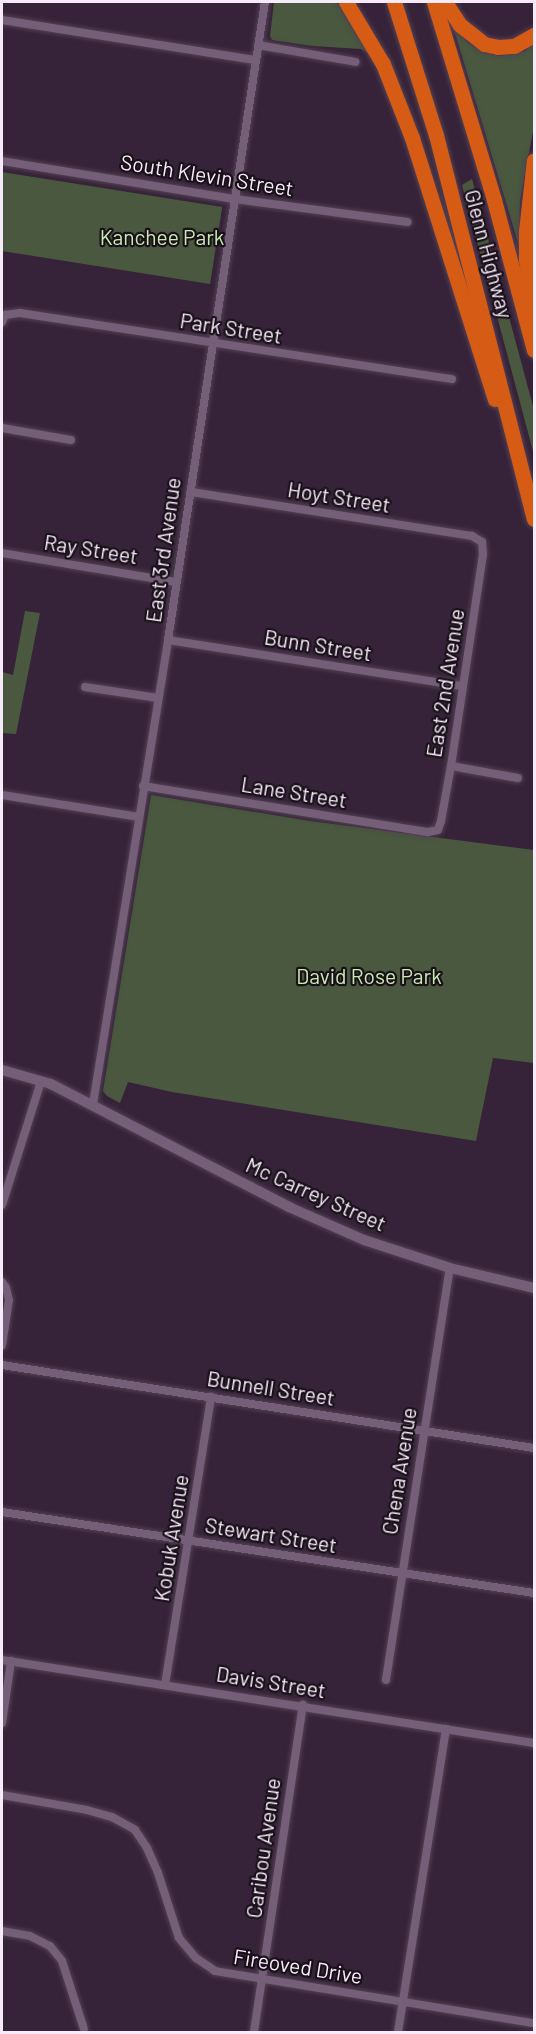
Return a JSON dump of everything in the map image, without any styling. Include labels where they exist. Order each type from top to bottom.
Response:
[{"type":"highway","points":[[346,2],[383,64],[412,138],[498,409],[528,492]]},
{"type":"highway","name":"Glenn Highway","points":[[394,2],[436,135],[534,519]]},
{"type":"highway","name":"Glenn Highway","points":[[434,2],[494,200],[534,350]]},
{"type":"highway","points":[[445,2],[460,25],[484,44],[514,46],[534,36]]},
{"type":"highway","points":[[534,160],[526,240],[534,314]]},
{"type":"street","name":"East 3rd Avenue","points":[[93,1104],[168,640],[265,2]]},
{"type":"street","points":[[2,20],[255,60]]},
{"type":"street","points":[[258,45],[356,62]]},
{"type":"street","name":"South Klevin Street","points":[[2,161],[235,199],[407,222]]},
{"type":"street","name":"Park Street","points":[[3,318],[20,313],[452,379]]},
{"type":"street","points":[[2,428],[70,440]]},
{"type":"street","name":"Hoyt Street","points":[[190,492],[472,536],[482,542]]},
{"type":"street","name":"East 2nd Avenue","points":[[438,830],[451,766],[483,555],[482,542]]},
{"type":"street","name":"Ray Street","points":[[2,553],[175,582]]},
{"type":"street","name":"Bunn Street","points":[[168,640],[462,686]]},
{"type":"street","points":[[85,687],[158,698]]},
{"type":"street","points":[[451,766],[518,777]]},
{"type":"street","name":"Lane Street","points":[[143,786],[428,832],[438,830]]},
{"type":"street","points":[[2,795],[139,817]]},
{"type":"street","name":"Mc Carrey Street","points":[[2,1070],[41,1081],[93,1104],[289,1207],[364,1240],[450,1268],[534,1288]]},
{"type":"street","points":[[2,1205],[41,1081]]},
{"type":"street","name":"Chena Avenue","points":[[386,1680],[450,1268]]},
{"type":"street","points":[[2,1282],[9,1300],[2,1345]]},
{"type":"street","name":"Bunnell Street","points":[[2,1365],[534,1448]]},
{"type":"street","name":"Kobuk Avenue","points":[[165,1684],[211,1397]]},
{"type":"street","name":"Stewart Street","points":[[2,1512],[534,1593]]},
{"type":"street","name":"Davis Street","points":[[2,1660],[303,1705],[534,1743]]},
{"type":"street","points":[[2,1723],[11,1661]]},
{"type":"street","name":"Caribou Avenue","points":[[254,2032],[303,1705]]},
{"type":"street","points":[[398,2032],[446,1729]]},
{"type":"street","name":"Fireoved Drive","points":[[2,1795],[87,1810],[112,1817],[135,1830],[147,1848],[158,1873],[179,1938],[196,1958],[215,1971],[534,2023]]},
{"type":"street","points":[[2,1931],[30,1936],[50,1946],[69,1977],[84,2029]]},
{"type":"green space","points":[[274,2],[336,2],[357,24],[368,53],[361,49],[312,46],[272,40],[270,36]]},
{"type":"green space","points":[[452,23],[467,42],[486,53],[500,56],[525,51],[534,43],[534,126],[520,200],[519,246]]},
{"type":"green space","name":"Kanchee Park","points":[[2,172],[222,207],[210,284],[2,251]]},
{"type":"green space","points":[[472,179],[534,410],[534,455],[462,185]]},
{"type":"green space","points":[[25,611],[40,613],[16,734],[2,733],[2,672],[13,675]]},
{"type":"green space","name":"David Rose Park","points":[[151,795],[310,821],[534,850],[534,1063],[493,1058],[476,1141],[172,1092],[128,1082],[120,1103],[107,1096],[103,1091]]}]
